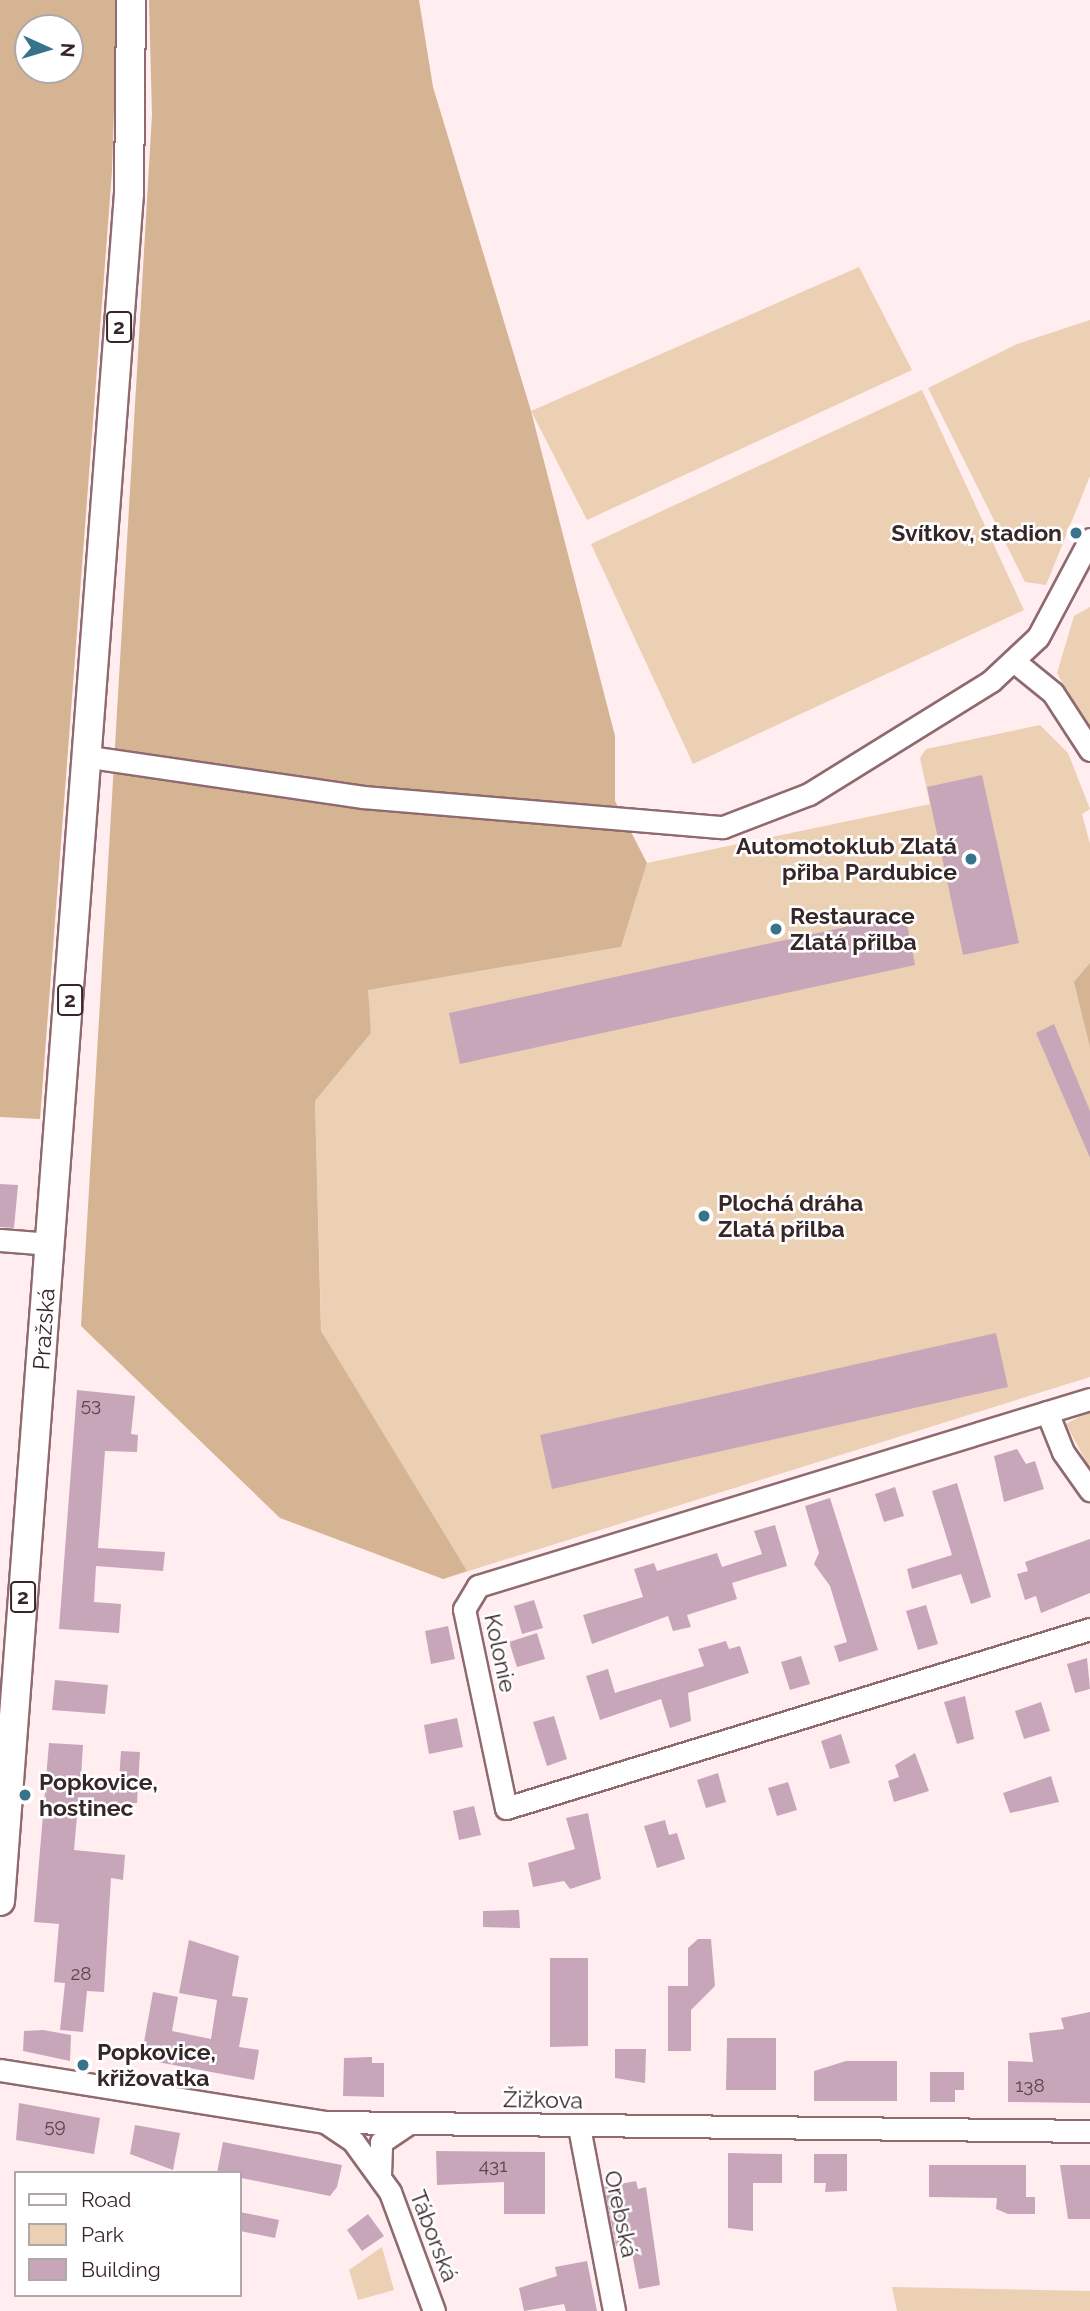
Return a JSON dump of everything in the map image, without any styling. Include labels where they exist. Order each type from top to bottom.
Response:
[{"type":"main road","name":"2","points":[[89,757],[129,193],[131,0]]},
{"type":"main road","name":"Pražská","points":[[0,1901],[89,757]]},
{"type":"street","points":[[89,757],[363,797],[723,827],[809,794],[961,703],[1015,662],[1060,603],[1090,539]]},
{"type":"street","points":[[1015,662],[1053,693],[1090,750]]},
{"type":"street","points":[[0,1240],[51,1244]]},
{"type":"street","points":[[1090,1399],[1047,1412],[1063,1452],[1090,1490]]},
{"type":"street","name":"Kolonie","points":[[1047,1412],[471,1590],[464,1609],[506,1808],[1090,1629]]},
{"type":"street","name":"Žižkova","points":[[0,2070],[325,2122],[1090,2131]]},
{"type":"street","name":"Táborská","points":[[325,2122],[352,2141],[380,2177],[409,2232],[434,2311]]},
{"type":"street","points":[[380,2177],[381,2142],[408,2124]]},
{"type":"street","name":"Orebská","points":[[579,2127],[614,2311]]},
{"type":"green space","points":[[859,267],[912,370],[587,520],[531,411]]},
{"type":"green space","points":[[1090,320],[1090,476],[1046,585],[1025,582],[928,388],[1017,344]]},
{"type":"green space","points":[[922,390],[1024,610],[693,764],[591,544]]},
{"type":"green space","points":[[1090,607],[1090,735],[1057,673],[1074,616]]},
{"type":"green space","name":"Plochá dráha Zlatá přilba","points":[[1040,725],[1068,753],[1090,809],[1082,814],[1090,844],[1090,1377],[443,1579],[326,1505],[315,1101],[371,1033],[367,990],[621,947],[647,863],[930,804],[920,758],[926,749]]},
{"type":"green space","points":[[1090,1411],[1090,1469],[1066,1424]]},
{"type":"green space","points":[[382,2247],[394,2290],[358,2300],[349,2270]]},
{"type":"green space","points":[[892,2287],[1090,2291],[1090,2311],[897,2311]]},
{"type":"shaded area","points":[[0,0],[115,0],[117,19],[112,171],[40,1119],[0,1117]]},
{"type":"shaded area","points":[[149,0],[419,0],[433,87],[531,411],[615,736],[615,801],[647,863],[621,947],[368,990],[371,1033],[315,1101],[321,1331],[467,1571],[443,1579],[280,1518],[81,1326],[152,115]]},
{"type":"shaded area","points":[[1090,963],[1090,1047],[1074,982]]},
{"type":"building","points":[[982,775],[1019,943],[963,955],[927,787]]},
{"type":"building","points":[[905,914],[915,965],[460,1064],[449,1013]]},
{"type":"building","points":[[1054,1024],[1090,1111],[1090,1158],[1036,1033]]},
{"type":"building","points":[[0,1184],[18,1185],[14,1228],[0,1227]]},
{"type":"building","points":[[996,1333],[1008,1387],[552,1489],[540,1435]]},
{"type":"building","points":[[77,1390],[135,1396],[131,1434],[138,1435],[137,1452],[105,1451],[98,1548],[165,1552],[163,1571],[96,1566],[94,1602],[121,1604],[119,1633],[59,1629]]},
{"type":"building","points":[[1017,1449],[1026,1464],[1035,1461],[1044,1489],[1004,1502],[994,1456]]},
{"type":"building","points":[[957,1483],[991,1597],[971,1604],[961,1574],[912,1589],[907,1569],[952,1555],[932,1491]]},
{"type":"building","points":[[895,1487],[904,1516],[884,1522],[875,1494]]},
{"type":"building","points":[[830,1498],[878,1650],[839,1662],[834,1646],[847,1642],[830,1586],[814,1564],[819,1553],[805,1506]]},
{"type":"building","points":[[775,1525],[787,1566],[732,1583],[737,1599],[687,1615],[691,1627],[673,1631],[668,1616],[592,1644],[583,1615],[643,1597],[634,1569],[654,1563],[657,1571],[717,1553],[722,1567],[762,1554],[754,1531]]},
{"type":"building","points":[[1090,1539],[1090,1593],[1041,1613],[1036,1596],[1025,1600],[1017,1574],[1028,1571],[1025,1562]]},
{"type":"building","points":[[534,1600],[543,1628],[522,1634],[514,1606]]},
{"type":"building","points":[[926,1605],[938,1644],[918,1650],[906,1611]]},
{"type":"building","points":[[448,1626],[455,1659],[431,1664],[425,1631]]},
{"type":"building","points":[[537,1633],[545,1659],[517,1667],[509,1642]]},
{"type":"building","points":[[726,1641],[729,1649],[740,1646],[749,1673],[688,1693],[691,1721],[670,1728],[661,1699],[600,1720],[586,1676],[608,1669],[615,1693],[704,1666],[698,1649]]},
{"type":"building","points":[[801,1656],[810,1684],[790,1690],[781,1662]]},
{"type":"building","points":[[1087,1658],[1090,1689],[1075,1693],[1067,1664]]},
{"type":"building","points":[[55,1680],[108,1685],[105,1714],[52,1710]]},
{"type":"building","points":[[965,1696],[974,1739],[957,1744],[944,1702]]},
{"type":"building","points":[[1041,1702],[1050,1731],[1024,1739],[1015,1711]]},
{"type":"building","points":[[554,1716],[567,1759],[547,1766],[533,1722]]},
{"type":"building","points":[[457,1718],[463,1747],[429,1754],[424,1725]]},
{"type":"building","points":[[841,1734],[850,1763],[830,1769],[821,1741]]},
{"type":"building","points":[[49,1743],[83,1745],[81,1777],[119,1780],[121,1751],[140,1752],[137,1803],[78,1805],[74,1850],[125,1855],[123,1880],[111,1878],[104,1992],[87,1991],[83,2032],[60,2030],[65,1983],[54,1982],[59,1924],[34,1922]]},
{"type":"building","points":[[915,1753],[929,1791],[894,1802],[888,1781],[899,1777],[895,1765]]},
{"type":"building","points":[[718,1773],[726,1802],[706,1808],[697,1780]]},
{"type":"building","points":[[1051,1776],[1059,1802],[1010,1813],[1003,1793]]},
{"type":"building","points":[[788,1782],[797,1810],[777,1816],[768,1788]]},
{"type":"building","points":[[474,1806],[481,1835],[459,1840],[453,1811]]},
{"type":"building","points":[[588,1813],[601,1879],[570,1889],[564,1881],[533,1887],[528,1863],[575,1849],[566,1818]]},
{"type":"building","points":[[665,1820],[669,1835],[677,1833],[685,1859],[657,1868],[644,1826]]},
{"type":"building","points":[[519,1910],[520,1928],[483,1927],[483,1911]]},
{"type":"building","points":[[698,1939],[711,1939],[715,1986],[691,2010],[691,2051],[668,2051],[668,1986],[688,1986],[688,1948]]},
{"type":"building","points":[[189,1940],[239,1956],[232,1996],[248,1998],[239,2047],[259,2050],[254,2080],[141,2059],[153,1992],[178,1997],[172,2031],[211,2039],[217,2000],[179,1993]]},
{"type":"building","points":[[550,1958],[588,1958],[588,2046],[550,2047]]},
{"type":"building","points":[[1090,2012],[1090,2103],[1008,2102],[1008,2061],[1033,2062],[1029,2033],[1064,2029],[1061,2018]]},
{"type":"building","points":[[43,2030],[71,2035],[70,2061],[23,2051],[24,2031]]},
{"type":"building","points":[[727,2038],[776,2038],[776,2090],[726,2090]]},
{"type":"building","points":[[615,2049],[646,2049],[645,2083],[615,2078]]},
{"type":"building","points":[[372,2057],[372,2063],[384,2063],[384,2097],[343,2096],[344,2058]]},
{"type":"building","points":[[846,2061],[897,2061],[897,2101],[814,2101],[814,2071]]},
{"type":"building","points":[[930,2072],[964,2072],[964,2090],[955,2090],[955,2102],[930,2102]]},
{"type":"building","points":[[19,2103],[100,2118],[94,2154],[16,2140]]},
{"type":"building","points":[[135,2125],[180,2133],[173,2170],[130,2154]]},
{"type":"building","points":[[223,2142],[342,2165],[337,2187],[330,2196],[242,2178],[242,2171],[217,2171]]},
{"type":"building","points":[[436,2151],[545,2152],[545,2214],[504,2214],[504,2182],[437,2185]]},
{"type":"building","points":[[728,2153],[782,2154],[782,2183],[753,2183],[753,2231],[728,2228]]},
{"type":"building","points":[[814,2154],[847,2154],[847,2191],[825,2192],[826,2183],[814,2183]]},
{"type":"building","points":[[929,2165],[1026,2165],[1026,2197],[1035,2197],[1035,2214],[1008,2214],[996,2209],[997,2198],[929,2197]]},
{"type":"building","points":[[1060,2165],[1090,2165],[1090,2219],[1068,2219]]},
{"type":"building","points":[[636,2181],[638,2189],[646,2187],[660,2285],[639,2289],[630,2243],[616,2246],[604,2187]]},
{"type":"building","points":[[242,2212],[279,2220],[275,2238],[242,2231]]},
{"type":"building","points":[[368,2214],[384,2236],[362,2251],[347,2230]]},
{"type":"building","points":[[587,2261],[597,2311],[566,2311],[564,2304],[524,2311],[519,2288],[557,2276],[555,2267]]},
{"type":"place","name":"Svítkov, stadion","points":[[1076,533]]},
{"type":"place","name":"Automotoklub Zlatá přiba Pardubice","points":[[971,859]]},
{"type":"place","name":"Restaurace Zlatá přilba","points":[[776,929]]},
{"type":"place","name":"Plochá dráha Zlatá přilba","points":[[704,1216]]},
{"type":"place","name":"Popkovice, hostinec","points":[[25,1795]]},
{"type":"place","name":"Popkovice, křižovatka","points":[[83,2065]]}]
